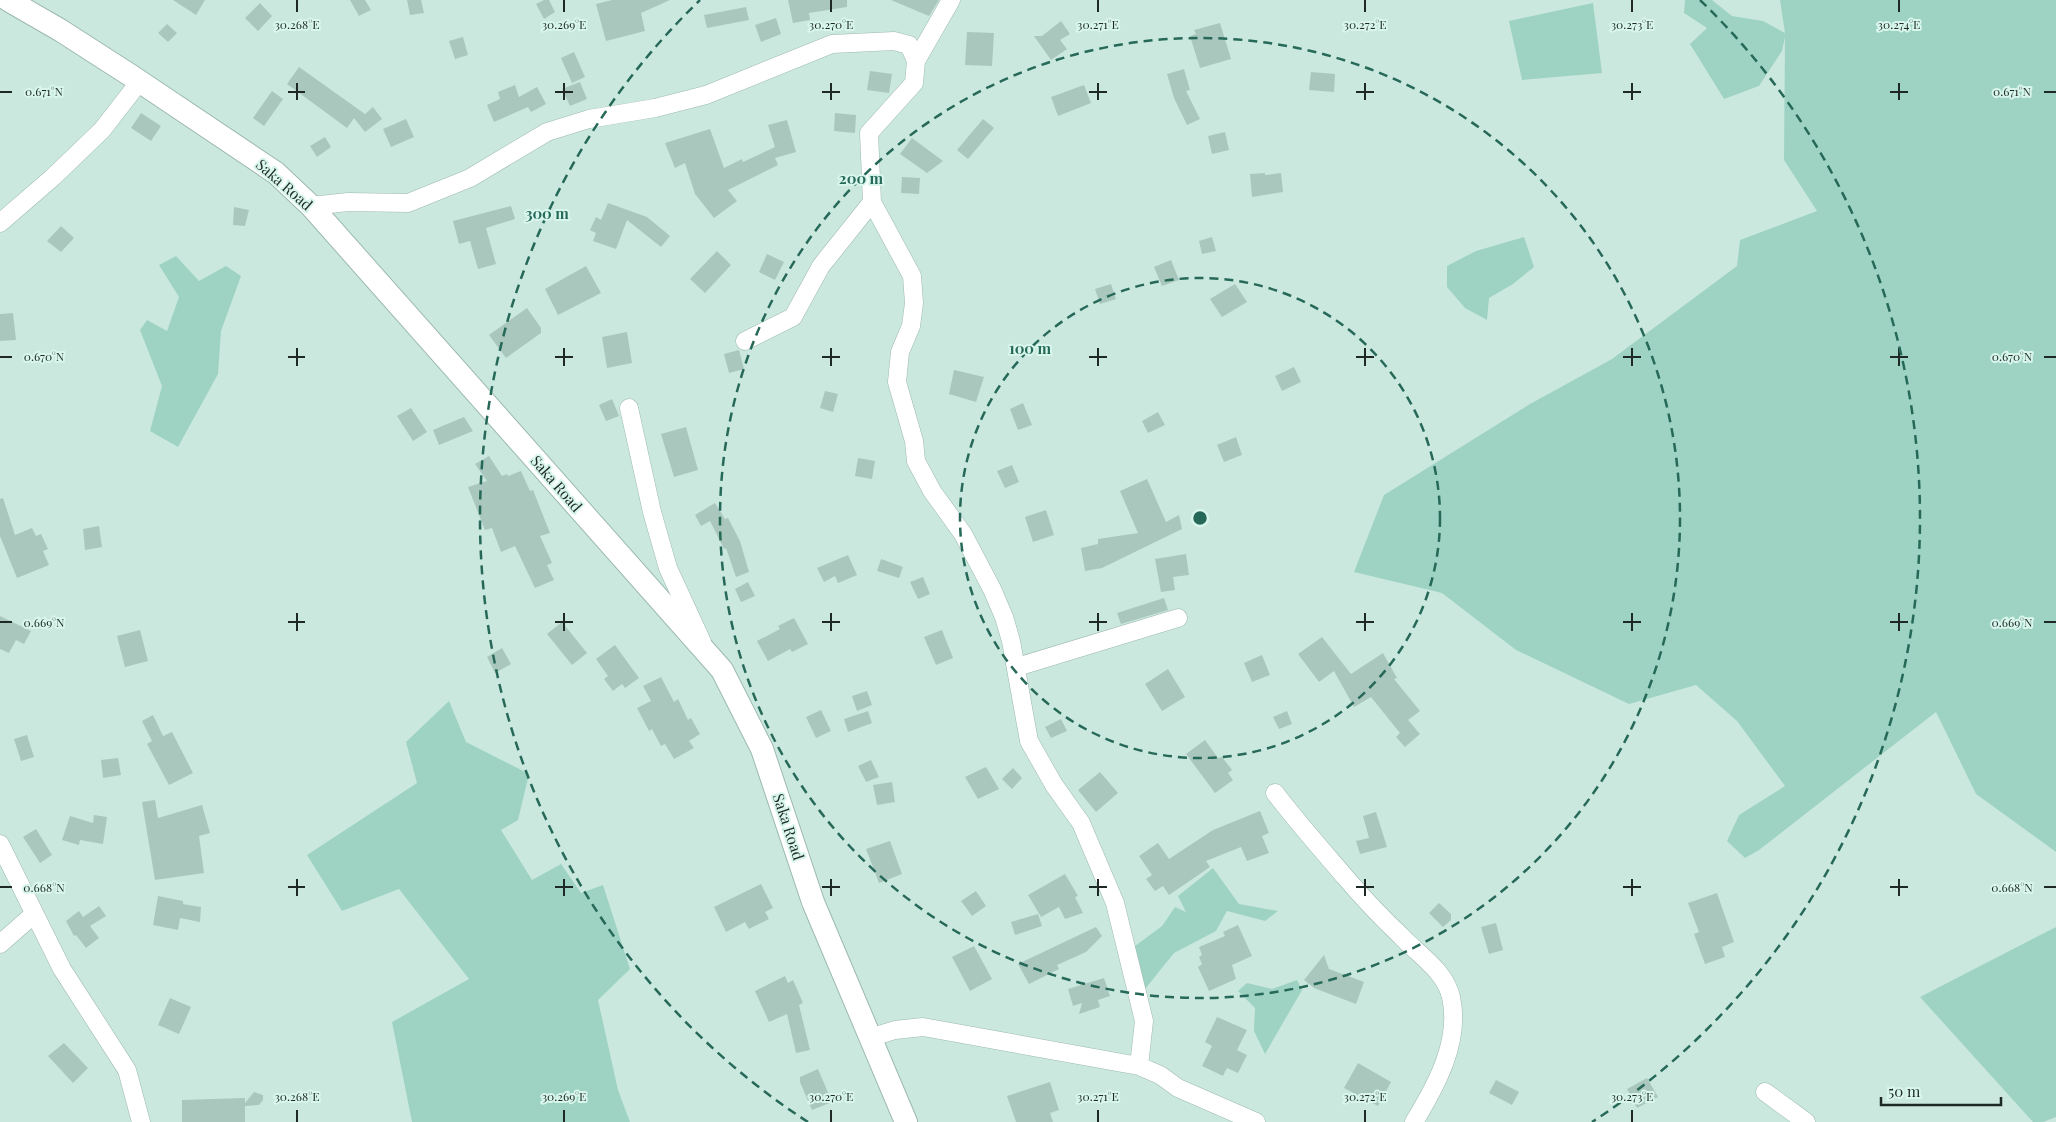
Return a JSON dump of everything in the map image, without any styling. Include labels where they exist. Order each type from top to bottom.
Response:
[{"type":"main road","name":"Saka Road","points":[[8,0],[60,30],[140,81],[276,173],[311,206],[611,547],[704,647],[722,670],[762,749],[813,902],[906,1122]]},
{"type":"street","points":[[951,0],[916,61],[914,83],[869,133],[872,202],[912,276],[914,303],[911,326],[900,352],[897,382],[914,441],[916,461],[932,491],[963,534],[978,560],[1004,618],[1017,667],[1029,740],[1054,785],[1085,829],[1115,903],[1144,1021],[1140,1066]]},
{"type":"street","points":[[311,206],[348,202],[408,203],[470,178],[547,132],[589,119],[655,108],[706,95],[832,44],[894,41],[909,45],[916,61]]},
{"type":"street","points":[[0,223],[52,178],[102,130],[140,81]]},
{"type":"street","points":[[745,341],[793,317],[821,266],[872,202]]},
{"type":"street","points":[[629,408],[652,512],[668,568],[704,647]]},
{"type":"street","points":[[1017,667],[1178,618]]},
{"type":"street","points":[[1275,793],[1306,833],[1334,862],[1346,878],[1400,936],[1441,975],[1450,995],[1454,1014],[1450,1043],[1440,1077],[1414,1122]]},
{"type":"street","points":[[0,844],[62,969],[127,1070],[138,1102],[141,1122]]},
{"type":"street","points":[[0,944],[34,914]]},
{"type":"street","points":[[870,1038],[895,1030],[923,1027],[1140,1066],[1160,1075],[1178,1088],[1256,1122]]},
{"type":"street","points":[[1765,1092],[1806,1122]]},
{"type":"green space","points":[[1685,0],[1712,0],[1732,16],[1763,21],[1785,33],[1780,0],[2056,0],[2056,852],[1976,794],[1936,712],[1759,850],[1745,858],[1727,841],[1739,815],[1785,786],[1737,721],[1696,685],[1629,704],[1516,650],[1442,593],[1354,572],[1384,495],[1530,404],[1612,359],[1737,266],[1740,240],[1817,211],[1784,160],[1785,37],[1782,51],[1759,86],[1724,99],[1690,44],[1707,28],[1684,13]]},
{"type":"green space","points":[[1593,3],[1602,73],[1522,80],[1509,21]]},
{"type":"green space","points":[[1524,237],[1534,267],[1513,284],[1489,298],[1487,320],[1465,308],[1447,287],[1447,266],[1476,251]]},
{"type":"green space","points":[[176,256],[199,281],[226,266],[241,276],[221,331],[218,374],[178,447],[150,431],[162,386],[140,330],[147,320],[167,331],[179,297],[159,265]]},
{"type":"green space","points":[[449,701],[466,742],[529,774],[518,820],[501,830],[532,880],[561,864],[581,893],[603,885],[630,969],[598,1000],[618,1090],[630,1122],[412,1122],[392,1022],[469,979],[399,889],[342,911],[307,855],[417,783],[406,742]]},
{"type":"green space","points":[[1213,868],[1239,904],[1278,911],[1265,921],[1227,911],[1216,931],[1174,953],[1141,994],[1131,949],[1162,926],[1175,907],[1186,912],[1178,896]]},
{"type":"green space","points":[[2056,927],[2056,1117],[2043,1122],[2033,1122],[1920,997]]},
{"type":"green space","points":[[1297,980],[1302,990],[1265,1054],[1254,1031],[1255,1008],[1238,991],[1247,983],[1272,989]]},
{"type":"building","points":[[173,0],[205,0],[196,15]]},
{"type":"building","points":[[350,0],[365,0],[371,10],[359,16]]},
{"type":"building","points":[[407,0],[421,0],[424,13],[410,15]]},
{"type":"building","points":[[549,0],[555,12],[544,19],[536,4]]},
{"type":"building","points":[[612,0],[670,0],[641,13],[645,31],[606,41],[596,4]]},
{"type":"building","points":[[788,0],[847,0],[847,7],[809,13],[810,20],[793,23]]},
{"type":"building","points":[[891,0],[939,0],[929,16]]},
{"type":"building","points":[[260,3],[272,16],[258,31],[245,18]]},
{"type":"building","points":[[746,7],[749,20],[707,28],[704,15]]},
{"type":"building","points":[[776,18],[781,34],[761,42],[755,25]]},
{"type":"building","points":[[1061,21],[1070,34],[1060,40],[1067,49],[1051,60],[1034,36],[1042,36]]},
{"type":"building","points":[[1220,23],[1231,59],[1200,68],[1190,36],[1196,34],[1194,30]]},
{"type":"building","points":[[167,24],[177,33],[168,42],[158,33]]},
{"type":"building","points":[[967,32],[994,33],[992,66],[965,65]]},
{"type":"building","points":[[463,37],[468,55],[455,59],[449,41]]},
{"type":"building","points":[[574,52],[585,77],[572,83],[561,58]]},
{"type":"building","points":[[299,67],[365,114],[373,107],[382,119],[365,132],[354,118],[347,128],[287,84]]},
{"type":"building","points":[[1184,69],[1190,90],[1186,91],[1200,119],[1187,125],[1174,98],[1167,74]]},
{"type":"building","points":[[870,71],[892,74],[889,93],[867,90]]},
{"type":"building","points":[[1311,72],[1335,74],[1334,92],[1309,90]]},
{"type":"building","points":[[580,82],[587,99],[570,106],[562,89]]},
{"type":"building","points":[[515,85],[519,97],[537,87],[546,104],[531,112],[528,107],[494,122],[487,105],[500,99],[498,92]]},
{"type":"building","points":[[1084,85],[1091,103],[1058,116],[1051,97]]},
{"type":"building","points":[[272,91],[283,99],[264,126],[253,118]]},
{"type":"building","points":[[141,113],[161,126],[151,141],[131,128]]},
{"type":"building","points":[[835,113],[856,115],[855,133],[834,131]]},
{"type":"building","points":[[406,119],[414,137],[391,147],[383,129]]},
{"type":"building","points":[[983,119],[994,128],[968,159],[957,150]]},
{"type":"building","points":[[787,120],[796,152],[775,158],[778,165],[728,190],[737,201],[714,218],[695,194],[685,163],[675,168],[665,143],[710,129],[724,168],[742,159],[743,162],[775,147],[768,125]]},
{"type":"building","points":[[1225,132],[1229,150],[1212,154],[1208,136]]},
{"type":"building","points":[[325,137],[331,147],[317,157],[310,146]]},
{"type":"building","points":[[912,138],[943,161],[927,173],[900,154]]},
{"type":"building","points":[[1265,173],[1265,175],[1281,173],[1283,192],[1252,197],[1250,174]]},
{"type":"building","points":[[902,177],[920,178],[919,194],[901,193]]},
{"type":"building","points":[[608,203],[647,217],[670,236],[661,247],[627,220],[616,249],[593,241],[596,233],[590,230],[596,217],[601,220]]},
{"type":"building","points":[[511,206],[515,219],[486,228],[496,264],[478,269],[470,241],[459,244],[453,221]]},
{"type":"building","points":[[234,207],[249,210],[245,226],[233,225]]},
{"type":"building","points":[[61,226],[74,238],[61,252],[47,241]]},
{"type":"building","points":[[1212,237],[1216,251],[1202,254],[1199,241]]},
{"type":"building","points":[[717,251],[731,265],[705,293],[690,279]]},
{"type":"building","points":[[767,254],[784,262],[775,280],[759,272]]},
{"type":"building","points":[[1171,260],[1179,280],[1162,286],[1154,267]]},
{"type":"building","points":[[586,266],[601,293],[558,315],[545,289]]},
{"type":"building","points":[[1111,284],[1116,299],[1100,304],[1095,289]]},
{"type":"building","points":[[1235,284],[1247,302],[1222,317],[1210,299]]},
{"type":"building","points":[[527,308],[541,328],[541,333],[506,358],[489,335]]},
{"type":"building","points":[[13,313],[16,340],[0,341],[0,314]]},
{"type":"building","points":[[627,332],[632,363],[607,368],[602,337]]},
{"type":"building","points":[[739,350],[744,369],[729,373],[724,354]]},
{"type":"building","points":[[1294,367],[1301,382],[1282,391],[1275,376]]},
{"type":"building","points":[[954,370],[984,377],[976,402],[949,394]]},
{"type":"building","points":[[825,391],[838,394],[833,412],[820,408]]},
{"type":"building","points":[[612,399],[619,416],[606,421],[599,405]]},
{"type":"building","points":[[1023,403],[1032,425],[1018,430],[1010,409]]},
{"type":"building","points":[[411,408],[427,432],[413,441],[397,416]]},
{"type":"building","points":[[1158,412],[1165,425],[1148,433],[1142,421]]},
{"type":"building","points":[[464,417],[473,431],[439,445],[433,430]]},
{"type":"building","points":[[686,427],[698,470],[674,477],[661,434]]},
{"type":"building","points":[[1236,437],[1242,455],[1224,462],[1217,445]]},
{"type":"building","points":[[489,456],[502,476],[507,474],[508,476],[521,471],[530,491],[533,490],[550,533],[540,536],[552,563],[547,565],[554,580],[535,588],[515,546],[501,552],[492,528],[485,530],[468,487],[487,481],[475,464]]},
{"type":"building","points":[[858,458],[875,461],[872,479],[855,476]]},
{"type":"building","points":[[1012,465],[1019,482],[1005,488],[997,471]]},
{"type":"building","points":[[1147,479],[1166,522],[1179,515],[1182,529],[1102,568],[1085,571],[1081,548],[1098,544],[1098,539],[1138,533],[1120,491]]},
{"type":"building","points":[[3,498],[15,535],[32,528],[36,536],[41,534],[48,549],[43,551],[49,565],[17,578],[0,536],[0,499]]},
{"type":"building","points":[[715,503],[725,519],[728,518],[740,541],[749,572],[736,577],[726,548],[724,549],[710,521],[701,526],[695,515]]},
{"type":"building","points":[[1046,510],[1054,535],[1033,542],[1025,517]]},
{"type":"building","points":[[99,526],[102,547],[85,550],[83,529]]},
{"type":"building","points":[[1186,554],[1189,575],[1173,577],[1175,590],[1161,592],[1155,559]]},
{"type":"building","points":[[848,555],[857,575],[838,583],[835,576],[824,582],[817,568]]},
{"type":"building","points":[[881,559],[903,567],[899,578],[877,571]]},
{"type":"building","points":[[923,577],[930,594],[918,599],[910,582]]},
{"type":"building","points":[[748,582],[755,596],[741,602],[735,589]]},
{"type":"building","points":[[1164,598],[1168,610],[1121,624],[1117,613]]},
{"type":"building","points":[[0,616],[31,631],[24,644],[16,640],[9,653],[0,649]]},
{"type":"building","points":[[794,618],[808,644],[792,652],[790,649],[768,661],[757,641],[780,629],[778,626]]},
{"type":"building","points":[[562,622],[587,653],[572,665],[547,634]]},
{"type":"building","points":[[140,630],[148,661],[125,667],[117,636]]},
{"type":"building","points":[[942,630],[953,658],[936,665],[924,637]]},
{"type":"building","points":[[1322,637],[1351,674],[1383,653],[1397,678],[1394,679],[1420,711],[1408,720],[1420,734],[1405,747],[1396,737],[1400,733],[1371,697],[1354,707],[1334,671],[1319,682],[1298,654]]},
{"type":"building","points":[[615,645],[639,678],[625,688],[622,684],[613,691],[604,679],[608,676],[596,659]]},
{"type":"building","points":[[502,648],[511,664],[495,673],[487,657]]},
{"type":"building","points":[[1262,655],[1270,675],[1252,682],[1244,663]]},
{"type":"building","points":[[1168,669],[1185,697],[1162,711],[1145,684]]},
{"type":"building","points":[[661,677],[674,702],[678,699],[688,720],[691,718],[700,734],[689,741],[694,748],[674,759],[665,744],[661,746],[652,729],[649,731],[637,708],[651,701],[643,686]]},
{"type":"building","points":[[867,691],[872,705],[857,711],[852,696]]},
{"type":"building","points":[[821,710],[831,731],[816,738],[806,717]]},
{"type":"building","points":[[868,711],[872,723],[848,732],[844,719]]},
{"type":"building","points":[[1287,711],[1292,724],[1279,729],[1273,717]]},
{"type":"building","points":[[153,715],[163,736],[172,732],[193,773],[169,785],[147,744],[152,741],[142,721]]},
{"type":"building","points":[[1061,719],[1067,731],[1051,738],[1045,727]]},
{"type":"building","points":[[27,735],[34,757],[21,761],[14,739]]},
{"type":"building","points":[[1205,740],[1218,758],[1222,757],[1232,770],[1228,773],[1233,780],[1215,793],[1186,754]]},
{"type":"building","points":[[118,758],[121,775],[103,778],[101,760]]},
{"type":"building","points":[[871,760],[879,777],[866,782],[858,766]]},
{"type":"building","points":[[986,767],[999,789],[978,799],[965,777]]},
{"type":"building","points":[[1013,768],[1022,778],[1012,789],[1002,779]]},
{"type":"building","points":[[1100,772],[1118,793],[1096,812],[1078,790]]},
{"type":"building","points":[[892,782],[895,802],[877,805],[873,785]]},
{"type":"building","points":[[155,800],[158,818],[202,805],[210,833],[199,836],[204,873],[155,880],[142,802]]},
{"type":"building","points":[[1260,811],[1269,833],[1262,836],[1269,853],[1247,861],[1241,847],[1206,861],[1210,867],[1169,895],[1163,886],[1155,891],[1146,879],[1152,875],[1139,856],[1158,843],[1169,859],[1213,830]]},
{"type":"building","points":[[1376,812],[1387,847],[1360,854],[1356,841],[1369,838],[1363,816]]},
{"type":"building","points":[[94,815],[107,817],[103,844],[80,840],[79,845],[62,840],[70,816],[93,823]]},
{"type":"building","points":[[36,829],[52,855],[40,863],[23,837]]},
{"type":"building","points":[[890,841],[902,874],[879,883],[866,849]]},
{"type":"building","points":[[1065,874],[1078,896],[1075,897],[1083,913],[1065,919],[1059,907],[1041,917],[1028,895]]},
{"type":"building","points":[[761,884],[773,908],[765,912],[769,919],[749,929],[745,922],[726,932],[714,907]]},
{"type":"building","points":[[976,891],[986,906],[972,916],[961,901]]},
{"type":"building","points":[[1717,893],[1734,942],[1722,947],[1725,957],[1705,964],[1694,934],[1699,932],[1688,903]]},
{"type":"building","points":[[158,896],[183,901],[183,904],[201,907],[200,922],[180,918],[178,930],[153,925]]},
{"type":"building","points":[[1439,903],[1451,914],[1451,920],[1443,927],[1429,913]]},
{"type":"building","points":[[99,906],[106,916],[90,926],[99,938],[86,948],[76,935],[74,936],[66,921],[79,911],[83,917]]},
{"type":"building","points":[[1038,914],[1042,926],[1015,935],[1011,922]]},
{"type":"building","points":[[1496,923],[1503,950],[1489,954],[1481,927]]},
{"type":"building","points":[[1238,925],[1252,956],[1232,965],[1236,979],[1209,991],[1198,967],[1202,964],[1199,957],[1202,955],[1199,947],[1225,936],[1223,932]]},
{"type":"building","points":[[1096,927],[1102,936],[1086,952],[1057,965],[1059,969],[1029,984],[1018,964]]},
{"type":"building","points":[[974,946],[992,979],[970,991],[952,957]]},
{"type":"building","points":[[1324,955],[1329,969],[1364,982],[1356,1004],[1314,988],[1304,980]]},
{"type":"building","points":[[785,976],[788,983],[793,980],[803,1003],[799,1005],[810,1050],[796,1053],[787,1014],[769,1022],[755,991]]},
{"type":"building","points":[[1104,978],[1110,996],[1098,1000],[1100,1007],[1079,1014],[1082,1003],[1073,1006],[1068,989]]},
{"type":"building","points":[[170,998],[191,1007],[179,1034],[158,1025]]},
{"type":"building","points":[[1217,1017],[1247,1030],[1237,1050],[1247,1055],[1238,1073],[1227,1068],[1223,1076],[1202,1066],[1212,1046],[1205,1042]]},
{"type":"building","points":[[64,1043],[88,1068],[73,1083],[48,1056]]},
{"type":"building","points":[[1358,1063],[1391,1082],[1378,1106],[1344,1088]]},
{"type":"building","points":[[818,1069],[832,1102],[812,1110],[800,1082],[800,1077]]},
{"type":"building","points":[[1647,1078],[1658,1097],[1637,1108],[1627,1089]]},
{"type":"building","points":[[1496,1080],[1519,1092],[1512,1105],[1489,1093]]},
{"type":"building","points":[[1050,1082],[1059,1110],[1050,1113],[1053,1122],[1016,1122],[1007,1096]]},
{"type":"building","points":[[254,1092],[263,1095],[263,1100],[259,1105],[245,1106],[245,1122],[182,1122],[182,1100],[245,1098],[245,1103]]}]
